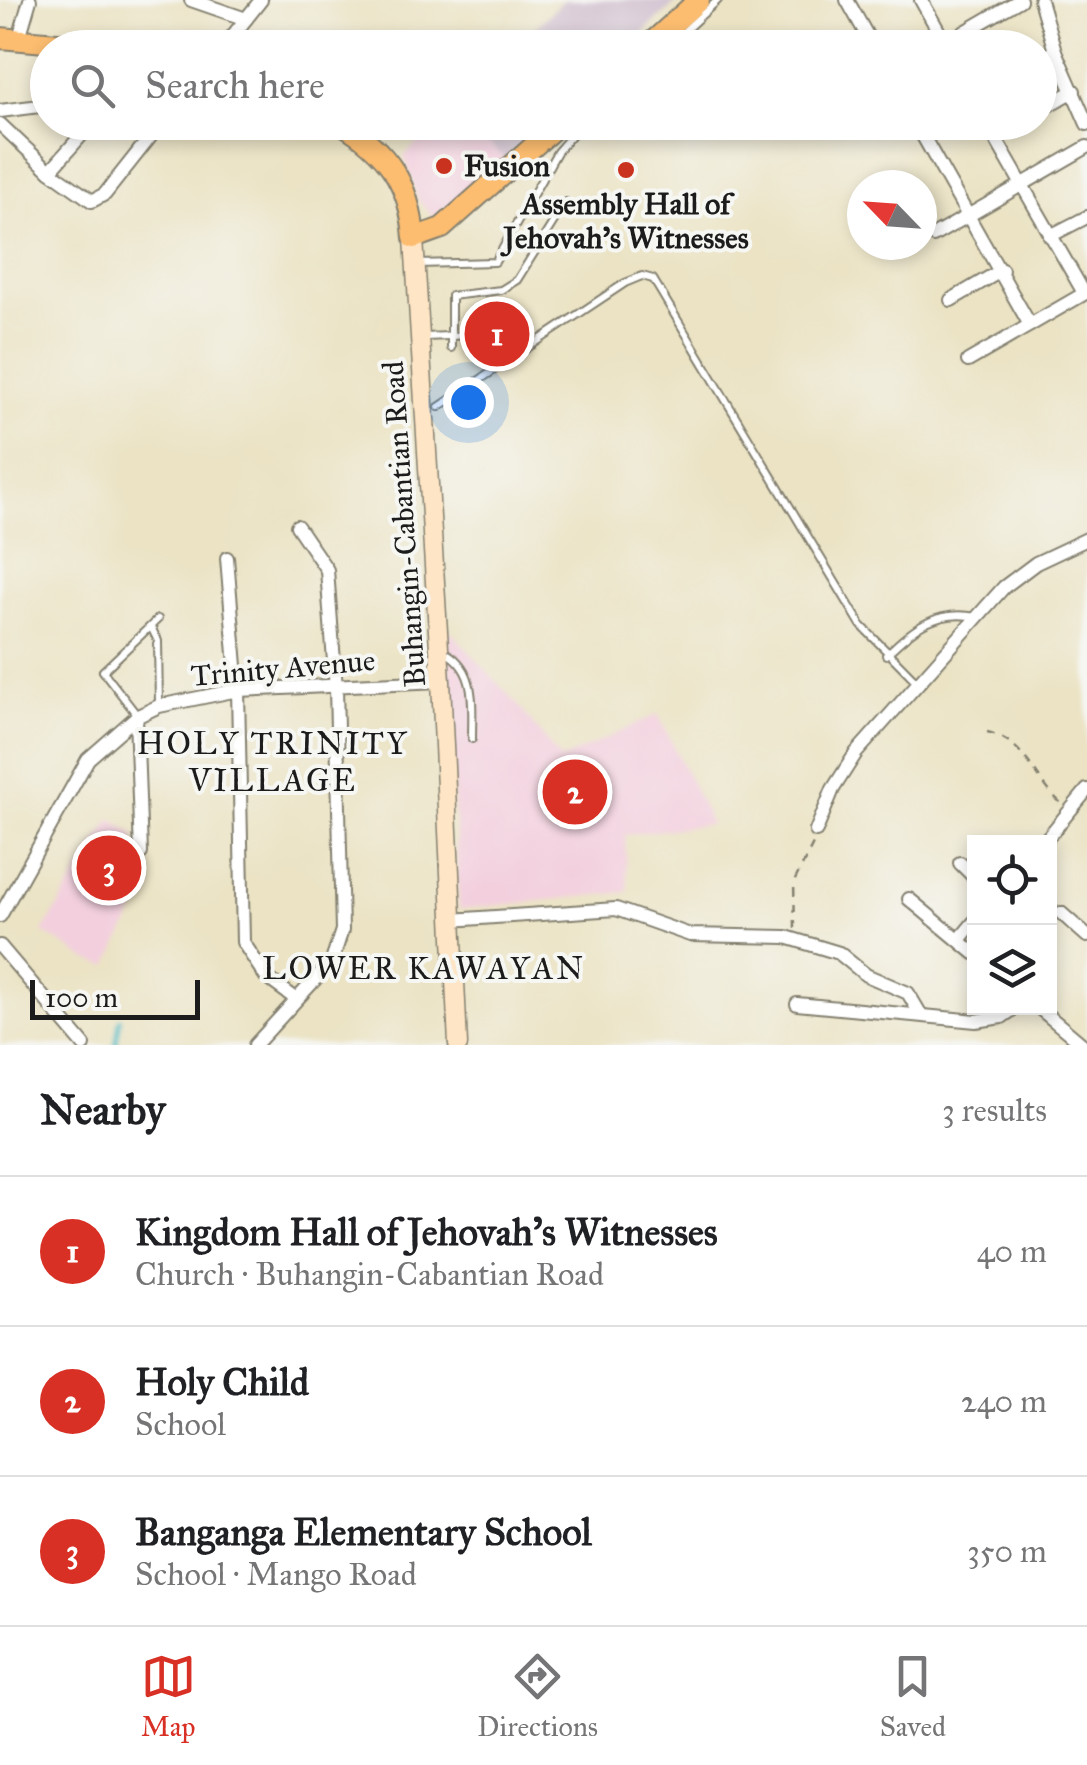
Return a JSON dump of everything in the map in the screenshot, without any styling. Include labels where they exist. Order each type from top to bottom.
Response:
[{"type":"main road","points":[[666,30],[699,0]]},
{"type":"main road","points":[[363,140],[388,159],[408,199],[414,238],[442,228],[542,140]]},
{"type":"main road","name":"Buhangin-Cabantian Road","points":[[414,238],[442,681],[458,1045]]},
{"type":"street","points":[[10,38],[30,0]]},
{"type":"street","points":[[192,0],[246,19]]},
{"type":"street","points":[[237,30],[261,0]]},
{"type":"street","points":[[848,0],[864,30]]},
{"type":"street","points":[[921,0],[938,30]]},
{"type":"street","points":[[971,30],[1020,0]]},
{"type":"street","points":[[1040,0],[1048,30]]},
{"type":"street","points":[[1057,57],[1087,124]]},
{"type":"street","points":[[1057,100],[1074,91]]},
{"type":"street","points":[[0,111],[30,108]]},
{"type":"street","points":[[0,124],[82,198],[98,199],[145,140]]},
{"type":"street","points":[[50,171],[77,140]]},
{"type":"street","points":[[930,140],[1030,325]]},
{"type":"street","points":[[968,361],[1086,292],[997,140]]},
{"type":"street","points":[[937,234],[1087,147]]},
{"type":"street","points":[[1050,236],[1087,216]]},
{"type":"street","points":[[951,300],[1002,270]]},
{"type":"street","points":[[255,1045],[332,961],[342,930],[336,688],[327,570],[296,526]]},
{"type":"street","points":[[816,830],[845,768],[976,617],[1018,576],[1087,540]]},
{"type":"street","points":[[228,558],[238,690],[243,942],[266,977],[296,999]]},
{"type":"street","name":"Trinity Avenue","points":[[0,916],[88,759],[136,716],[159,706],[238,690],[442,681]]},
{"type":"street","points":[[136,716],[141,853]]},
{"type":"street","points":[[1050,835],[1087,790]]},
{"type":"street","points":[[960,863],[967,870]]},
{"type":"street","points":[[909,899],[967,947]]},
{"type":"street","points":[[451,920],[616,909],[690,935],[796,940],[838,952],[866,975],[899,988],[915,1000],[920,1015]]},
{"type":"street","points":[[1061,913],[1087,936]]},
{"type":"street","points":[[959,940],[972,925]]},
{"type":"street","points":[[0,946],[84,1045]]},
{"type":"street","points":[[797,1004],[988,1022],[1002,1015]]},
{"type":"street","points":[[1049,1015],[1083,1040]]},
{"type":"lane","points":[[686,30],[718,0]]},
{"type":"lane","points":[[415,264],[496,262],[556,152],[567,140]]},
{"type":"lane","points":[[451,348],[452,296],[501,290],[517,280],[566,202]]},
{"type":"lane","points":[[439,407],[625,283],[642,276],[654,279],[861,624],[886,655],[918,683]]},
{"type":"lane","points":[[420,337],[474,335]]},
{"type":"lane","points":[[886,655],[934,618],[959,614],[976,617]]},
{"type":"lane","points":[[136,716],[103,670],[158,619]]},
{"type":"lane","points":[[151,627],[158,641],[159,706]]},
{"type":"lane","points":[[440,649],[452,655],[470,677],[472,740]]},
{"type":"path","points":[[987,732],[1005,736],[1030,760],[1043,788],[1071,811]]},
{"type":"path","points":[[796,940],[794,882],[816,830]]},
{"type":"shaded area","points":[[564,0],[679,0],[646,30],[533,30]]},
{"type":"shaded area","points":[[420,140],[487,140],[505,159],[436,220],[418,200],[404,156]]},
{"type":"shaded area","points":[[487,140],[526,140],[505,159]]},
{"type":"shaded area","points":[[446,626],[518,705],[561,760],[658,714],[711,824],[625,835],[628,892],[459,909]]},
{"type":"shaded area","points":[[111,819],[134,834],[140,901],[108,966],[86,959],[43,932]]},
{"type":"waterway","points":[[116,1045],[120,1019]]},
{"type":"place","name":"Fusion","points":[[444,166]]},
{"type":"place","name":"Assembly Hall of Jehovah's Witnesses","points":[[626,170]]},
{"type":"place","name":"Kingdom Hall of Jehovah's Witnesses","points":[[497,334]]},
{"type":"place","name":"Holy Child","points":[[575,792]]},
{"type":"place","name":"Banganga Elementary School","points":[[109,868]]},
{"type":"district","name":"HOLY TRINITY VILLAGE","points":[[273,762]]},
{"type":"district","name":"LOWER KAWAYAN","points":[[424,968]]}]
